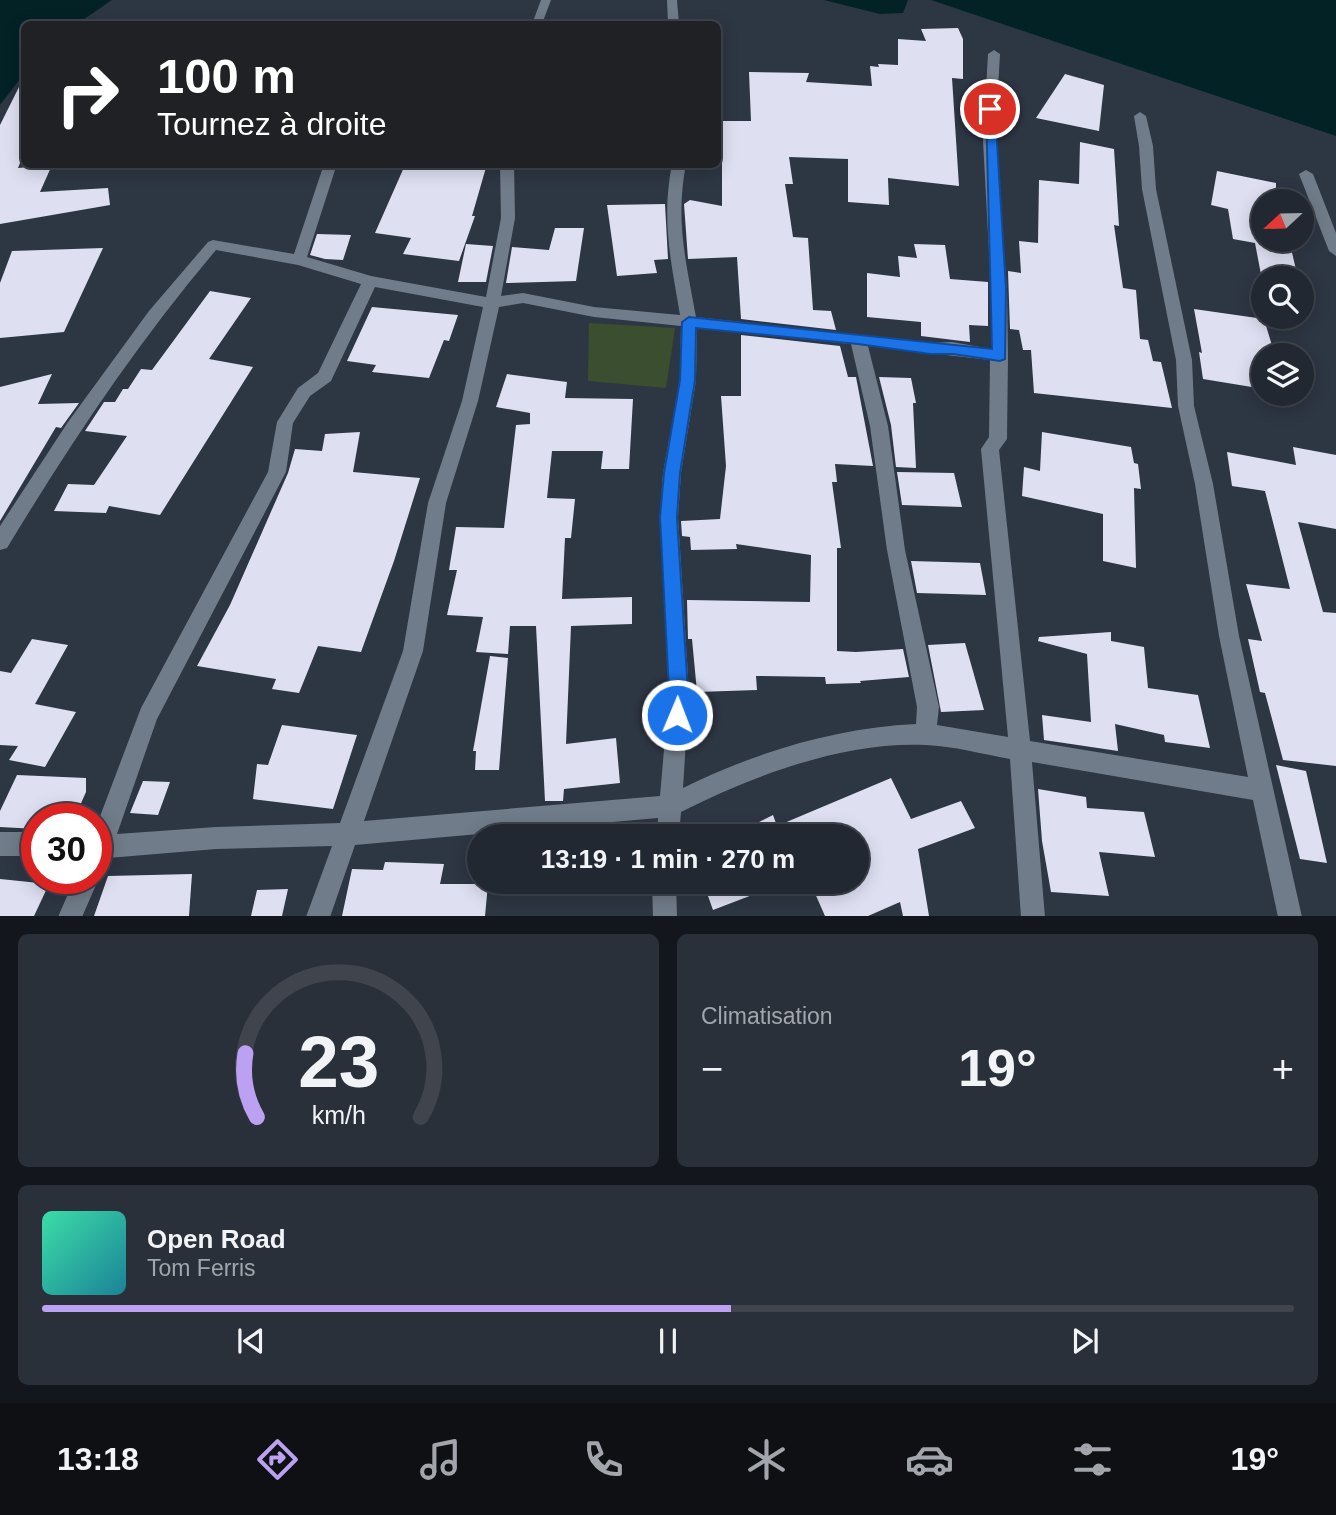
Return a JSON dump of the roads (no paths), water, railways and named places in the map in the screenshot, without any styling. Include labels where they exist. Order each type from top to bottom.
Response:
[{"type":"street","points":[[538,21],[546,0]]},
{"type":"street","points":[[672,0],[674,21]]},
{"type":"street","points":[[994,54],[989,141],[999,289],[1000,356],[998,439],[990,449],[1020,751],[1033,916]]},
{"type":"street","points":[[1140,116],[1151,199],[1184,360],[1186,406],[1204,484],[1228,636],[1290,916]]},
{"type":"street","points":[[299,260],[330,168]]},
{"type":"street","points":[[318,916],[413,651],[437,503],[470,401],[488,321],[489,303],[505,245],[508,218],[507,168]]},
{"type":"street","points":[[669,824],[679,692],[669,517],[672,473],[688,380],[689,322],[673,226],[673,196],[678,168]]},
{"type":"street","points":[[1306,174],[1336,251]]},
{"type":"street","points":[[0,542],[96,394],[170,295],[213,245],[299,260],[370,281],[489,303],[523,298],[594,312],[1000,356]]},
{"type":"street","points":[[112,813],[148,715],[278,472],[285,422],[304,392],[324,377],[370,281]]},
{"type":"street","points":[[858,339],[879,426],[896,550],[928,707],[926,734]]},
{"type":"street","points":[[112,849],[216,838],[348,834],[670,806],[726,778],[812,750],[872,737],[926,734],[1262,790]]},
{"type":"street","points":[[0,844],[21,844]]},
{"type":"street","points":[[70,916],[80,894]]},
{"type":"street","points":[[664,894],[665,916]]}]
